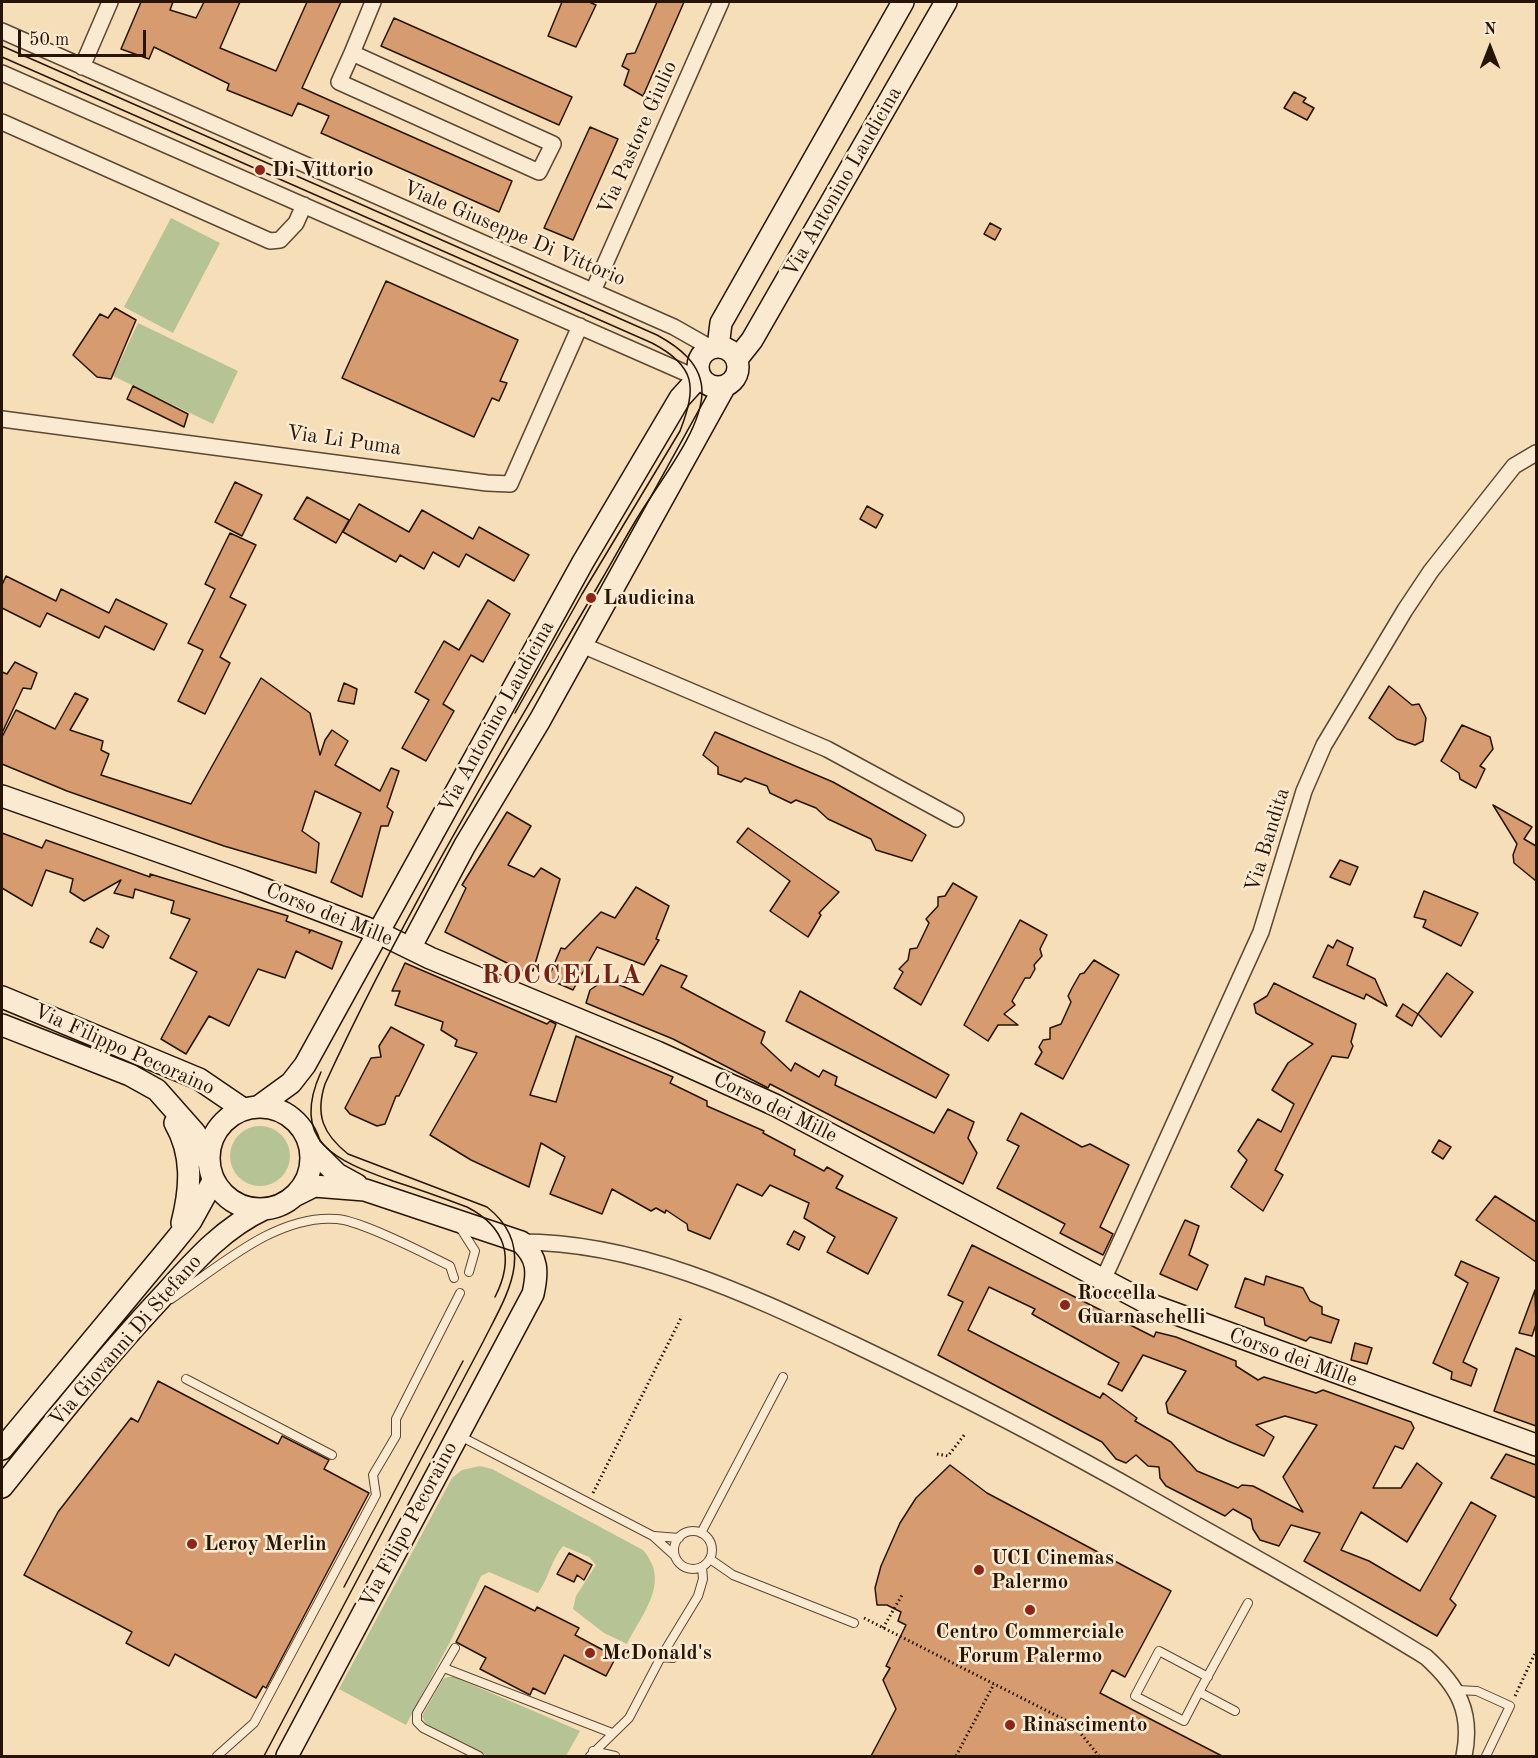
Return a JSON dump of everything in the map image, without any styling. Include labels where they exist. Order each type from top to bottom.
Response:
[{"type":"street","points":[[82,67],[110,2]]},
{"type":"street","points":[[352,53],[553,144],[540,172],[339,82],[374,2]]},
{"type":"street","name":"Via Pastore Giulio","points":[[593,291],[721,2]]},
{"type":"street","name":"Via Antonino Laudicina","points":[[714,348],[721,323],[903,2]]},
{"type":"street","name":"Via Antonino Laudicina","points":[[737,359],[752,340],[946,2]]},
{"type":"street","name":"Viale Giuseppe Di Vittorio","points":[[2,31],[674,327],[714,348]]},
{"type":"street","points":[[2,73],[688,374],[699,375],[710,386],[725,386],[736,376],[737,359],[728,349],[714,348],[699,359],[699,375]]},
{"type":"street","points":[[2,122],[270,241],[280,240],[288,232],[296,223],[304,205]]},
{"type":"street","name":"Via Li Puma","points":[[2,419],[487,483],[510,484],[580,326]]},
{"type":"street","name":"Via Antonino Laudicina","points":[[305,1065],[376,932],[583,562],[680,398],[699,375]]},
{"type":"street","name":"Via Antonino Laudicina","points":[[410,948],[465,845],[540,720],[725,386]]},
{"type":"street","name":"Via Bandita","points":[[1103,1280],[1261,932],[1304,791],[1324,745],[1405,610],[1431,572],[1514,466],[1536,453]]},
{"type":"street","points":[[582,645],[827,749],[956,819]]},
{"type":"street","name":"Corso dei Mille","points":[[2,796],[243,881],[376,932],[775,1105],[1149,1304],[1194,1323],[1536,1445]]},
{"type":"street","name":"Via Filippo Pecoraino","points":[[2,997],[199,1079],[250,1108]]},
{"type":"street","name":"Via Filippo Pecoraino","points":[[2,1025],[157,1090],[195,1133],[211,1171]]},
{"type":"street","points":[[2,1036],[25,1034]]},
{"type":"street","points":[[305,1065],[291,1083],[250,1108],[228,1117],[217,1130],[210,1145],[211,1171],[226,1197],[244,1207],[264,1209],[280,1205],[314,1186],[365,1190]]},
{"type":"street","points":[[296,1122],[297,1087],[305,1065]]},
{"type":"street","points":[[146,1084],[171,1115],[185,1139],[190,1175],[187,1205],[178,1237]]},
{"type":"street","points":[[250,1108],[285,1113],[296,1122],[310,1147],[337,1174],[365,1190],[521,1242],[586,1246],[683,1271],[807,1322],[942,1386],[1058,1446],[1426,1656],[1457,1690],[1465,1713],[1467,1743],[1464,1756]]},
{"type":"street","points":[[294,1196],[309,1174],[310,1147]]},
{"type":"street","name":"Via Giovanni Di Stefano","points":[[2,1449],[178,1237],[211,1171]]},
{"type":"street","name":"Via Giovanni Di Stefano","points":[[2,1487],[140,1320],[220,1236],[243,1219],[264,1209]]},
{"type":"street","name":"Via Filipo Pecoraino","points":[[287,1756],[533,1294],[537,1265],[531,1252],[521,1242]]},
{"type":"lane","points":[[140,1320],[258,1240],[283,1229],[316,1220],[338,1218],[359,1225],[450,1266],[454,1278]]},
{"type":"lane","points":[[453,1218],[470,1239],[475,1251],[469,1272]]},
{"type":"lane","points":[[217,1756],[254,1723],[376,1495],[374,1476],[396,1436],[396,1419],[460,1293]]},
{"type":"lane","points":[[701,1533],[783,1377]]},
{"type":"lane","points":[[186,1379],[332,1455]]},
{"type":"lane","points":[[457,1434],[653,1536],[683,1566],[698,1568],[710,1558]]},
{"type":"lane","points":[[675,1556],[675,1543],[690,1531],[701,1533],[710,1542],[710,1558]]},
{"type":"lane","points":[[653,1536],[679,1538]]},
{"type":"lane","points":[[710,1558],[734,1575],[854,1623]]},
{"type":"lane","points":[[592,1754],[629,1718],[661,1657],[698,1596],[703,1579],[698,1568]]},
{"type":"lane","points":[[1208,1677],[1159,1651],[1135,1696],[1184,1721],[1200,1692],[1248,1603]]},
{"type":"lane","points":[[455,1648],[417,1713],[417,1722],[423,1728],[478,1756]]},
{"type":"lane","points":[[661,1657],[673,1658]]},
{"type":"lane","points":[[444,1668],[612,1733]]},
{"type":"lane","points":[[1457,1690],[1477,1691],[1510,1706],[1486,1756]]},
{"type":"lane","points":[[1200,1692],[1235,1711]]},
{"type":"lane","points":[[592,1754],[615,1756]]},
{"type":"path","points":[[592,1494],[682,1316]]},
{"type":"path","points":[[937,1454],[948,1456],[965,1434]]},
{"type":"path","points":[[883,1628],[902,1595]]},
{"type":"path","points":[[855,1614],[1073,1724],[1100,1756]]},
{"type":"path","points":[[1510,1706],[1536,1652]]},
{"type":"path","points":[[956,1756],[994,1684]]},
{"type":"green space","points":[[171,218],[220,243],[173,333],[124,307]]},
{"type":"green space","points":[[138,323],[238,371],[213,424],[113,376]]},
{"type":"green space","points":[[254,1126],[266,1126],[277,1131],[285,1139],[290,1156],[288,1168],[277,1181],[266,1186],[254,1186],[243,1181],[235,1173],[230,1162],[230,1150],[235,1139],[243,1131]]},
{"type":"green space","points":[[480,1466],[492,1469],[643,1550],[655,1574],[652,1597],[627,1644],[604,1633],[573,1609],[576,1596],[596,1565],[589,1557],[563,1546],[538,1593],[489,1572],[481,1576],[452,1638],[406,1725],[339,1689],[452,1478],[462,1470]]},
{"type":"green space","points":[[454,1677],[580,1731],[566,1756],[487,1756],[426,1724],[422,1716],[443,1679]]},
{"type":"building","points":[[141,2],[173,2],[170,10],[196,18],[204,2],[240,2],[220,48],[276,71],[307,2],[341,2],[302,88],[512,181],[499,212],[321,133],[329,116],[298,103],[292,116],[227,90],[229,84],[154,47],[149,59],[121,49]]},
{"type":"building","points":[[562,2],[589,2],[596,5],[576,47],[548,36]]},
{"type":"building","points":[[657,2],[684,2],[643,96],[624,85],[629,70],[622,66],[627,54],[635,53]]},
{"type":"building","points":[[394,18],[572,97],[559,125],[381,46]]},
{"type":"building","points":[[1294,92],[1306,98],[1303,102],[1314,108],[1307,120],[1284,108]]},
{"type":"building","points":[[590,127],[618,139],[573,240],[544,228]]},
{"type":"building","points":[[990,223],[1001,229],[995,240],[984,234]]},
{"type":"building","points":[[386,281],[518,340],[500,381],[507,383],[499,401],[492,398],[474,437],[342,378]]},
{"type":"building","points":[[115,308],[136,320],[111,379],[97,377],[73,355],[100,314],[108,318]]},
{"type":"building","points":[[133,386],[188,414],[184,427],[127,399]]},
{"type":"building","points":[[235,482],[262,495],[242,536],[215,522]]},
{"type":"building","points":[[307,497],[349,520],[336,543],[294,519]]},
{"type":"building","points":[[359,504],[409,532],[422,510],[473,539],[479,527],[529,555],[514,581],[466,554],[459,567],[433,552],[424,569],[400,555],[396,562],[343,532]]},
{"type":"building","points":[[867,506],[883,515],[876,528],[860,519]]},
{"type":"building","points":[[230,533],[256,545],[230,597],[246,605],[220,657],[230,663],[205,714],[178,701],[203,650],[188,643],[215,589],[205,584]]},
{"type":"building","points":[[6,576],[56,601],[61,589],[109,613],[116,599],[167,624],[154,650],[105,626],[99,638],[47,613],[40,627],[2,608],[2,585]]},
{"type":"building","points":[[488,600],[510,614],[483,662],[471,655],[443,704],[454,711],[426,761],[402,748],[429,700],[415,692],[444,641],[459,650]]},
{"type":"building","points":[[15,662],[37,673],[31,689],[23,688],[2,733],[2,672],[7,674]]},
{"type":"building","points":[[261,678],[310,713],[320,755],[325,740],[332,730],[348,741],[335,765],[380,791],[391,768],[399,771],[387,807],[393,812],[388,826],[381,826],[362,897],[331,882],[361,813],[315,791],[302,831],[319,843],[316,873],[224,846],[67,791],[2,764],[2,737],[16,710],[55,729],[75,693],[88,699],[70,730],[103,741],[101,750],[109,754],[101,775],[191,804]]},
{"type":"building","points":[[344,683],[357,689],[354,704],[338,701]]},
{"type":"building","points":[[1389,686],[1412,705],[1419,704],[1426,718],[1423,741],[1415,745],[1397,739],[1369,718]]},
{"type":"building","points":[[1462,725],[1490,737],[1493,749],[1480,766],[1485,769],[1476,788],[1460,779],[1459,773],[1441,761]]},
{"type":"building","points":[[715,732],[833,782],[920,831],[926,835],[912,861],[876,850],[871,839],[828,819],[816,808],[796,800],[791,803],[770,793],[767,786],[745,778],[741,782],[718,774],[718,767],[703,755]]},
{"type":"building","points":[[1493,805],[1532,827],[1524,839],[1536,846],[1536,881],[1514,863],[1513,855],[1517,844]]},
{"type":"building","points":[[507,812],[531,826],[508,865],[534,877],[541,868],[560,879],[533,971],[526,967],[523,971],[445,932],[466,888],[462,885]]},
{"type":"building","points":[[748,828],[839,892],[819,913],[821,915],[808,937],[770,911],[790,881],[737,842]]},
{"type":"building","points":[[2,833],[42,848],[46,840],[150,877],[150,874],[288,916],[286,921],[310,930],[309,933],[311,930],[342,942],[332,969],[296,951],[285,978],[258,969],[229,1026],[209,1016],[186,1054],[161,1039],[197,972],[170,958],[190,919],[171,913],[174,901],[135,889],[133,898],[114,893],[121,880],[84,901],[70,892],[73,879],[46,870],[32,906],[2,888]]},
{"type":"building","points":[[1340,860],[1358,867],[1350,885],[1330,877]]},
{"type":"building","points":[[953,883],[977,897],[921,1005],[894,988],[903,972],[899,969],[908,960],[910,949],[917,948],[929,923],[926,919],[938,906],[938,897],[945,896]]},
{"type":"building","points":[[636,887],[669,906],[656,939],[659,940],[644,965],[597,947],[573,990],[548,979],[561,948],[565,949],[601,912],[615,918]]},
{"type":"building","points":[[1424,891],[1478,913],[1461,946],[1423,927],[1426,920],[1414,917]]},
{"type":"building","points":[[1020,920],[1047,935],[1040,949],[1042,956],[1034,965],[1035,969],[1030,978],[1025,978],[1012,1001],[1015,1005],[1004,1014],[1018,1025],[998,1025],[988,1041],[964,1025]]},
{"type":"building","points":[[97,928],[109,936],[103,948],[90,942]]},
{"type":"building","points":[[1337,940],[1353,948],[1347,965],[1375,979],[1387,1006],[1366,994],[1364,999],[1313,977],[1328,945],[1333,948]]},
{"type":"building","points":[[1094,960],[1119,975],[1063,1079],[1035,1064],[1042,1052],[1039,1047],[1043,1040],[1050,1039],[1050,1028],[1061,1024],[1071,1002],[1068,996],[1072,988],[1080,974],[1084,973]]},
{"type":"building","points":[[405,963],[547,1024],[550,1021],[556,1024],[530,1095],[556,1102],[576,1036],[673,1077],[670,1083],[707,1101],[707,1106],[764,1131],[763,1133],[795,1150],[794,1155],[824,1171],[827,1167],[843,1176],[836,1188],[897,1218],[868,1274],[827,1252],[835,1237],[804,1218],[809,1203],[770,1185],[762,1196],[737,1184],[710,1239],[688,1230],[687,1224],[666,1210],[665,1213],[656,1208],[651,1211],[612,1189],[602,1214],[550,1194],[565,1157],[541,1143],[529,1187],[471,1160],[430,1135],[477,1053],[455,1046],[457,1040],[441,1030],[443,1022],[395,1005],[400,991],[392,991]]},
{"type":"building","points":[[661,965],[687,976],[681,987],[765,1032],[761,1043],[791,1071],[795,1063],[819,1077],[823,1070],[837,1077],[835,1085],[934,1133],[948,1109],[974,1122],[968,1138],[977,1153],[963,1184],[770,1084],[768,1088],[673,1039],[586,1003],[590,990],[606,979],[643,995]]},
{"type":"building","points":[[1447,973],[1473,992],[1441,1037],[1418,1014]]},
{"type":"building","points":[[1274,983],[1356,1024],[1351,1042],[1353,1046],[1348,1058],[1332,1056],[1275,1170],[1283,1175],[1263,1211],[1231,1187],[1247,1160],[1238,1151],[1258,1119],[1281,1132],[1294,1104],[1272,1090],[1288,1063],[1313,1044],[1256,1013],[1254,1004],[1267,996]]},
{"type":"building","points":[[800,991],[949,1075],[936,1098],[786,1021]]},
{"type":"building","points":[[1403,1004],[1418,1014],[1412,1026],[1396,1016]]},
{"type":"building","points":[[391,1027],[424,1045],[399,1096],[396,1096],[385,1124],[377,1126],[350,1114],[345,1108],[371,1058],[381,1057],[379,1046]]},
{"type":"building","points":[[1021,1113],[1082,1147],[1090,1144],[1129,1165],[1100,1227],[1113,1234],[1103,1255],[1060,1233],[1065,1224],[997,1188],[1019,1146],[1007,1140]]},
{"type":"building","points":[[1439,1140],[1451,1147],[1443,1159],[1432,1152]]},
{"type":"building","points":[[1495,1196],[1536,1222],[1536,1262],[1476,1220]]},
{"type":"building","points":[[1185,1220],[1199,1226],[1189,1255],[1208,1265],[1197,1290],[1160,1274]]},
{"type":"building","points":[[794,1231],[805,1237],[799,1250],[787,1244]]},
{"type":"building","points":[[972,1245],[1154,1337],[1156,1332],[1176,1337],[1236,1361],[1236,1366],[1258,1380],[1264,1377],[1316,1393],[1323,1390],[1411,1422],[1414,1428],[1403,1449],[1395,1446],[1373,1488],[1401,1488],[1417,1463],[1442,1483],[1407,1542],[1361,1512],[1341,1550],[1369,1561],[1420,1591],[1471,1502],[1496,1516],[1450,1599],[1456,1605],[1437,1636],[1304,1561],[1320,1533],[1291,1525],[1279,1546],[1260,1540],[1253,1529],[1251,1519],[1233,1509],[1225,1516],[1166,1486],[1160,1478],[1159,1467],[1148,1466],[1136,1455],[1126,1463],[1116,1459],[1102,1442],[938,1355],[963,1302],[948,1295]],"holes":[[[989,1287],[1035,1309],[1032,1314],[1119,1363],[1108,1384],[1122,1391],[1143,1355],[1186,1371],[1166,1403],[1168,1413],[1264,1456],[1274,1437],[1256,1425],[1285,1416],[1317,1425],[1283,1477],[1303,1512],[1253,1486],[1242,1485],[1238,1488],[1197,1471],[1171,1442],[1135,1421],[1137,1418],[1103,1393],[1100,1398],[968,1330]]]},
{"type":"building","points":[[1461,1261],[1499,1278],[1463,1362],[1477,1369],[1471,1386],[1451,1379],[1452,1372],[1433,1363],[1468,1283],[1455,1275]]},
{"type":"building","points":[[1266,1276],[1303,1288],[1310,1301],[1322,1307],[1322,1314],[1339,1320],[1331,1343],[1310,1337],[1306,1341],[1265,1325],[1264,1318],[1235,1307],[1245,1278],[1264,1285]]},
{"type":"building","points":[[1535,1290],[1536,1324],[1532,1336],[1519,1333]]},
{"type":"building","points":[[1355,1343],[1372,1348],[1367,1364],[1351,1360]]},
{"type":"building","points":[[1516,1348],[1536,1357],[1536,1426],[1494,1411]]},
{"type":"building","name":"Leroy Merlin","points":[[158,1381],[278,1444],[282,1436],[329,1460],[324,1469],[369,1493],[266,1688],[263,1686],[256,1698],[175,1654],[169,1666],[126,1643],[132,1632],[24,1575],[58,1512],[131,1418],[138,1422]]},
{"type":"building","points":[[1506,1454],[1536,1465],[1536,1498],[1491,1478]]},
{"type":"building","name":"Centro Commerciale Forum Palermo","points":[[950,1465],[987,1493],[1171,1591],[1125,1677],[1112,1670],[1100,1693],[1222,1756],[871,1756],[896,1709],[883,1680],[890,1668],[886,1666],[906,1625],[898,1621],[901,1612],[887,1605],[877,1605],[875,1588],[881,1566],[900,1523],[916,1498]]},
{"type":"building","points":[[569,1553],[592,1565],[584,1580],[577,1575],[574,1582],[557,1574]]},
{"type":"building","points":[[485,1586],[535,1611],[537,1607],[579,1628],[575,1635],[616,1657],[606,1676],[564,1655],[545,1694],[533,1688],[530,1695],[480,1669],[486,1658],[456,1642]]},
{"type":"tram line","points":[[2,46],[657,335],[688,358],[694,365],[701,382],[700,407],[688,438],[631,529],[457,828],[422,891],[325,1084],[321,1114],[327,1131],[339,1147],[348,1154],[487,1207],[503,1223],[512,1239],[515,1256],[513,1273],[501,1307],[264,1756]]},
{"type":"tram line","points":[[2,57],[652,343],[667,352],[685,369],[690,390],[689,402],[680,431],[582,594],[515,713]]},
{"type":"tram line","points":[[321,1072],[313,1096],[311,1116],[315,1132],[324,1145],[337,1156],[354,1165],[467,1207],[491,1224],[503,1245],[505,1257],[505,1269],[495,1297]]},
{"type":"tram line","points":[[344,1587],[463,1361]]},
{"type":"place","name":"Di Vittorio","points":[[260,170]]},
{"type":"place","name":"Laudicina","points":[[591,598]]},
{"type":"place","name":"Roccella Guarnaschelli","points":[[1065,1305]]},
{"type":"place","name":"Leroy Merlin","points":[[192,1544]]},
{"type":"place","name":"UCI Cinemas Palermo","points":[[979,1570]]},
{"type":"place","name":"Centro Commerciale Forum Palermo","points":[[1030,1610]]},
{"type":"place","name":"McDonald's","points":[[590,1653]]},
{"type":"place","name":"Rinascimento","points":[[1010,1725]]},
{"type":"district","name":"ROCCELLA","points":[[562,976]]}]
